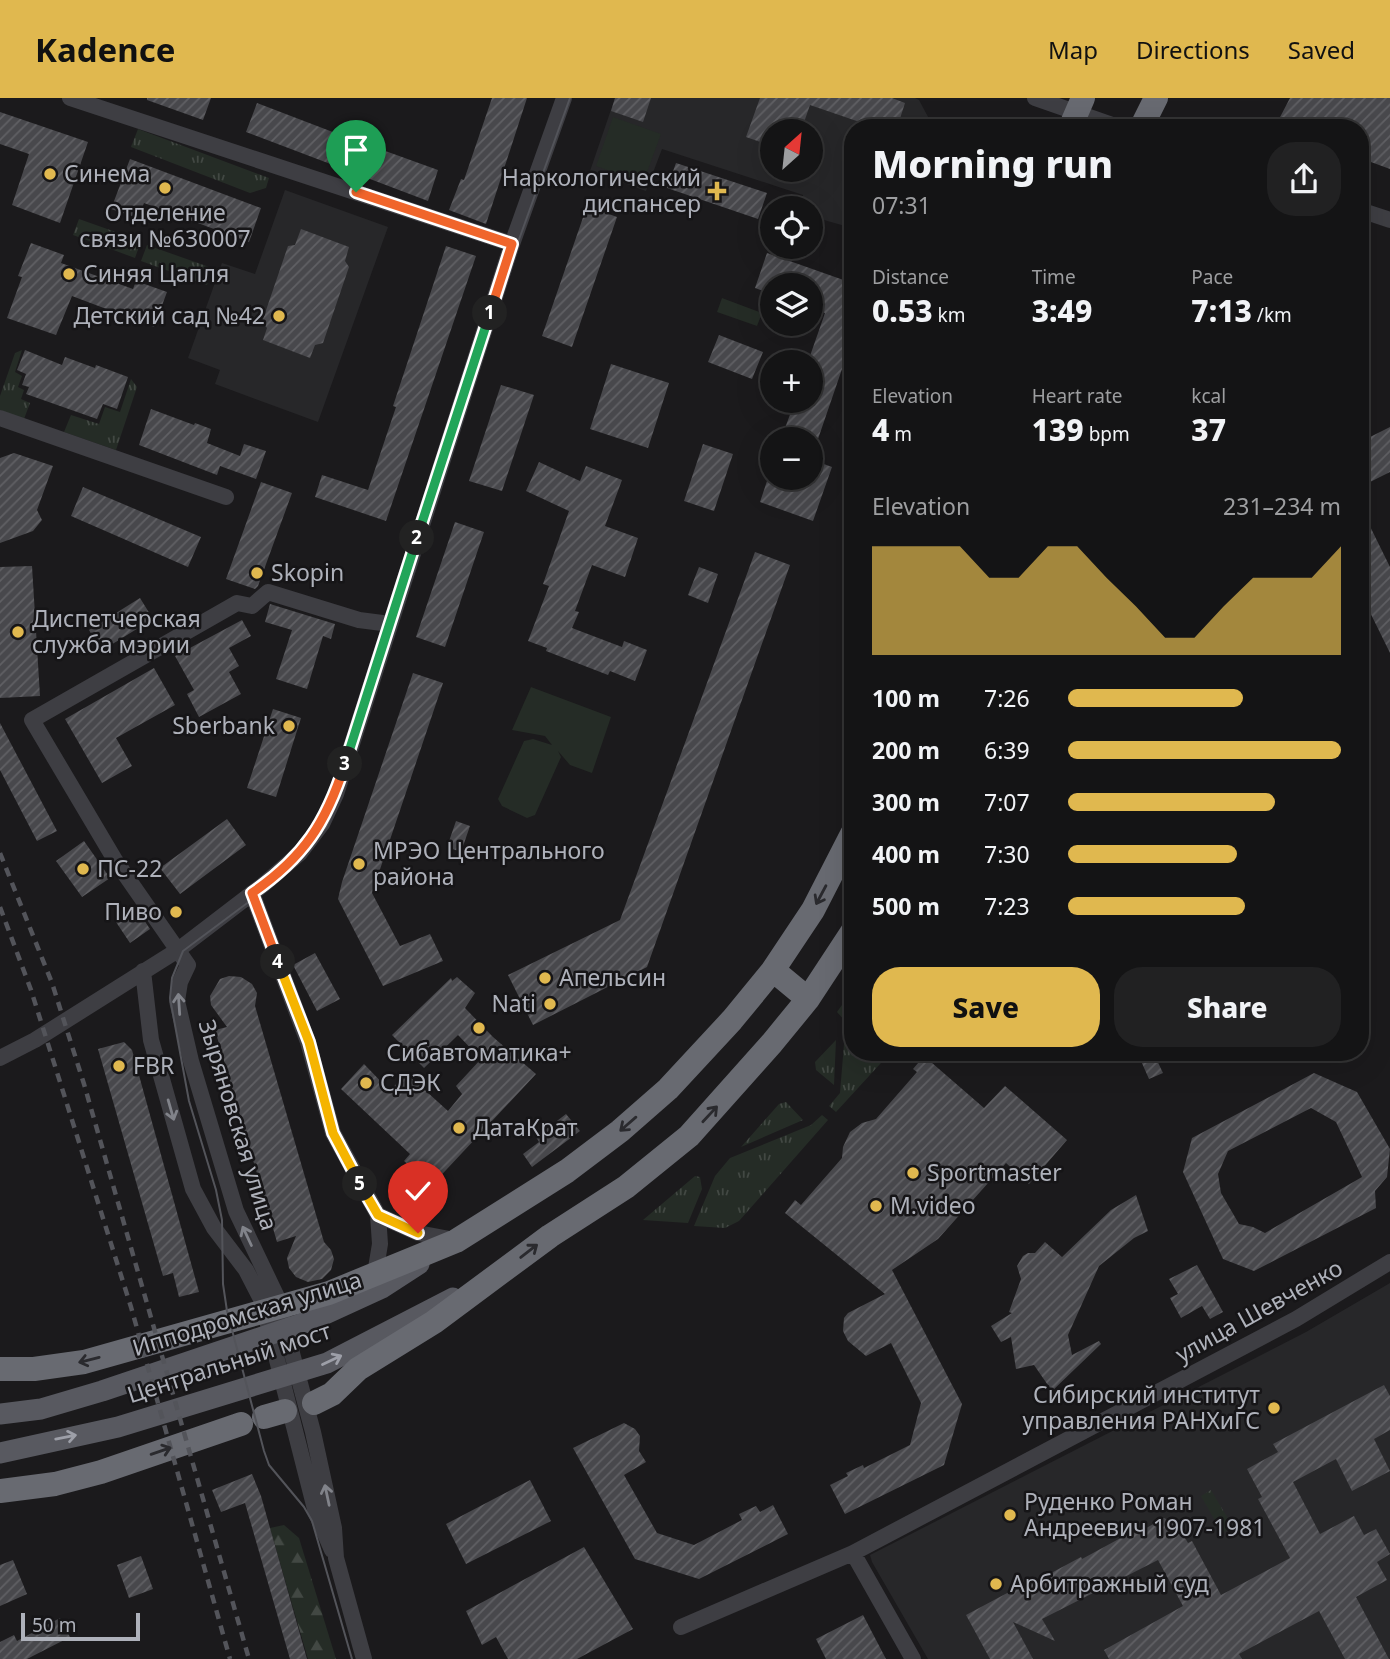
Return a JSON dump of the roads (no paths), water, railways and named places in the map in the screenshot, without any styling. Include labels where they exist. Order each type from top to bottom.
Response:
[{"type":"highway","points":[[1074,119],[1083,98]]},
{"type":"highway","points":[[1146,119],[1156,98]]},
{"type":"highway","name":"Ипподромская улица","points":[[0,1369],[34,1369],[84,1362],[329,1293],[456,1241],[567,1171],[620,1131],[668,1089],[732,1020],[773,970],[813,910],[844,850]]},
{"type":"highway","points":[[314,1403],[332,1394],[358,1369],[434,1322],[550,1236],[626,1187],[690,1136],[755,1064],[808,999],[844,944]]},
{"type":"highway","points":[[773,970],[808,999]]},
{"type":"highway","points":[[0,1491],[55,1484],[101,1472],[263,1417]]},
{"type":"main road","name":"Центральный мост","points":[[0,1414],[41,1409],[102,1391],[310,1321],[382,1288],[456,1241]]},
{"type":"main road","name":"Центральный мост","points":[[0,1452],[118,1427],[327,1363],[501,1273]]},
{"type":"street","points":[[70,98],[512,244]]},
{"type":"street","points":[[0,1058],[35,1040],[178,950],[300,853],[321,824],[336,794],[512,244],[565,98]]},
{"type":"street","points":[[1035,98],[1095,119]]},
{"type":"street","points":[[1369,213],[1390,220]]},
{"type":"street","points":[[0,418],[226,497]]},
{"type":"street","points":[[178,950],[115,860],[32,720],[237,603],[252,606],[268,592],[359,620],[390,624]]},
{"type":"street","points":[[252,893],[309,1042],[333,1133],[378,1215],[380,1244],[376,1268],[366,1279]]},
{"type":"street","name":"Зыряновская улица","points":[[178,950],[188,965],[180,982],[177,1001],[191,1061],[236,1211],[270,1299],[334,1528],[336,1558],[364,1659]]},
{"type":"street","name":"Зыряновская улица","points":[[143,971],[151,1040],[193,1189],[214,1228],[270,1299]]},
{"type":"street","points":[[378,1215],[418,1233],[456,1241]]},
{"type":"street","name":"улица Шевченко","points":[[681,1627],[853,1553],[1296,1319],[1390,1262]]},
{"type":"street","points":[[853,1553],[913,1659]]},
{"type":"tram line","points":[[352,1659],[312,1521],[304,1507],[269,1465],[264,1451],[227,1311],[223,1284],[222,1220],[216,1190],[189,1101],[170,998],[172,978],[183,951],[254,898],[302,857],[326,827],[340,796],[517,245],[570,98]]},
{"type":"railway","points":[[0,853],[52,983],[84,1084],[249,1659]]},
{"type":"railway","points":[[0,907],[31,990],[131,1307],[230,1659]]},
{"type":"place","name":"Синема","points":[[50,174]]},
{"type":"place","name":"Отделение связи №630007","points":[[165,188]]},
{"type":"place","name":"Наркологический диспансер","points":[[717,191]]},
{"type":"place","name":"Синяя Цапля","points":[[69,274]]},
{"type":"place","name":"Детский сад №42","points":[[279,316]]},
{"type":"place","name":"Skopin","points":[[257,573]]},
{"type":"place","name":"Диспетчерская служба мэрии","points":[[18,632]]},
{"type":"place","name":"Sberbank","points":[[289,726]]},
{"type":"place","name":"МРЭО Центрального района","points":[[359,864]]},
{"type":"place","name":"ПС-22","points":[[83,869]]},
{"type":"place","name":"Пиво","points":[[176,912]]},
{"type":"place","name":"Апельсин","points":[[545,978]]},
{"type":"place","name":"Nati","points":[[550,1004]]},
{"type":"place","name":"Сибавтоматика+","points":[[479,1028]]},
{"type":"place","name":"FBR","points":[[119,1066]]},
{"type":"place","name":"СДЭК","points":[[366,1083]]},
{"type":"place","name":"ДатаКрат","points":[[459,1128]]},
{"type":"place","name":"Sportmaster","points":[[913,1173]]},
{"type":"place","name":"M.video","points":[[876,1206]]},
{"type":"place","name":"Сибирский институт управления РАНХиГС","points":[[1274,1408]]},
{"type":"place","name":"Руденко Роман Андреевич 1907-1981","points":[[1010,1515]]},
{"type":"place","name":"Арбитражный суд","points":[[996,1584]]}]
